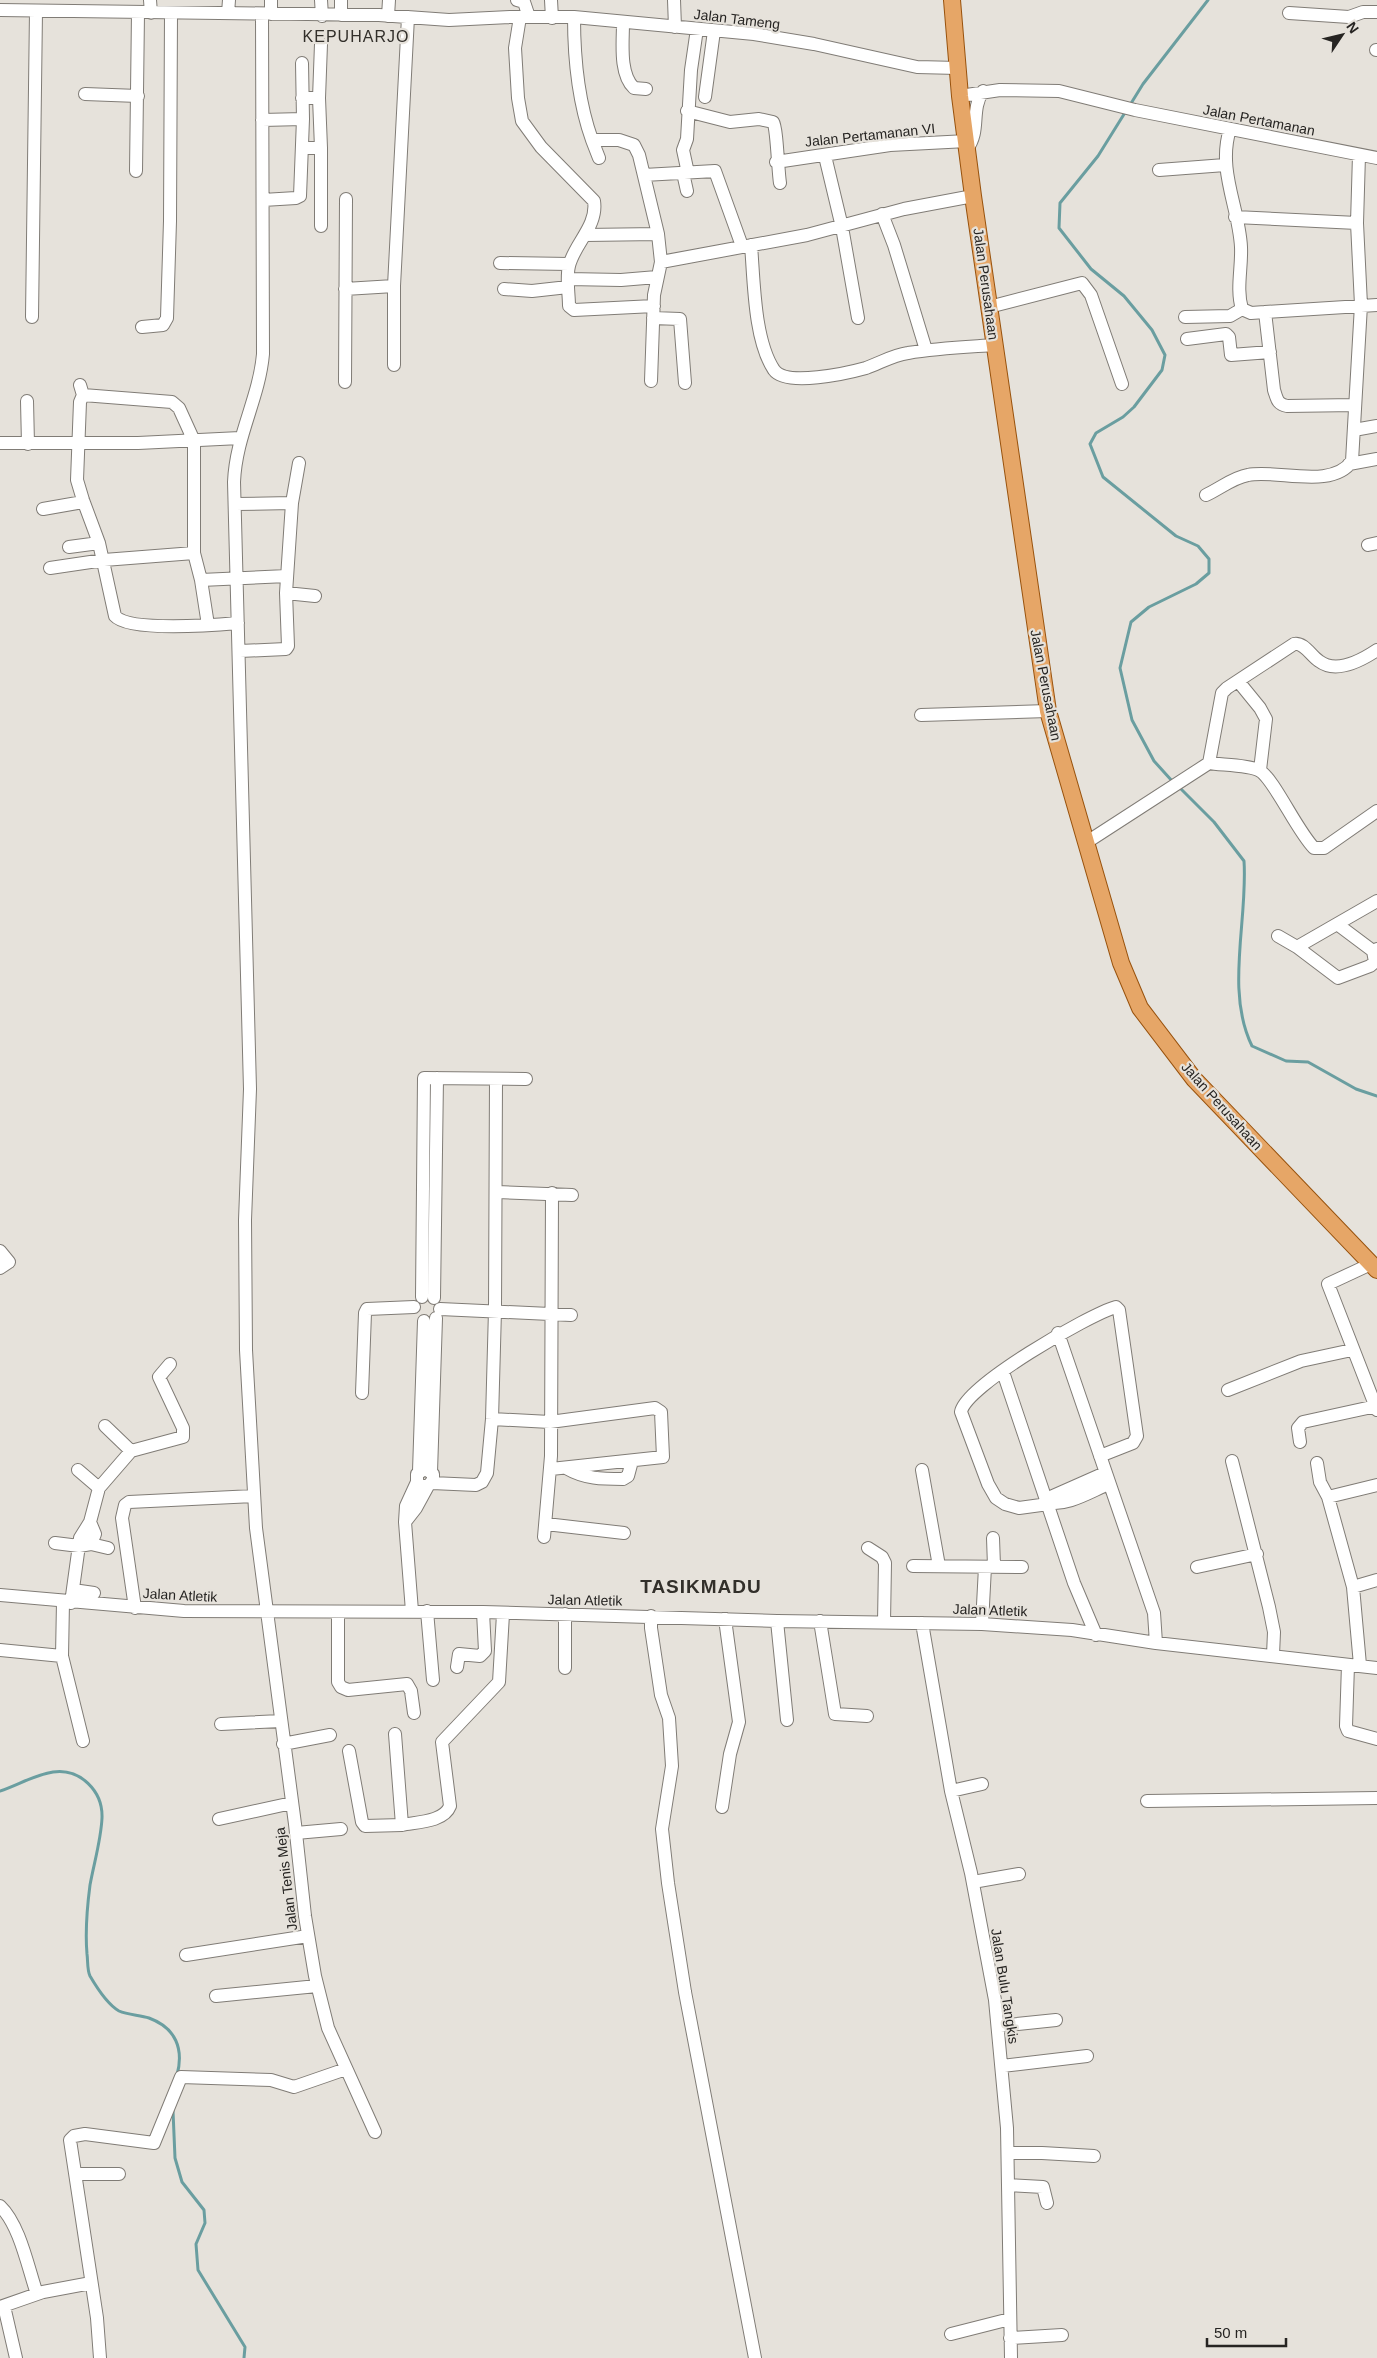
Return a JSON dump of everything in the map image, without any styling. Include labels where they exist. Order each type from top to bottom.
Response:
[{"type":"main road","name":"Jalan Perusahaan","points":[[952,0],[960,96],[973,196],[1036,642],[1048,711],[1121,963],[1140,1008],[1194,1079],[1374,1267]]},
{"type":"street","points":[[228,13],[229,0]]},
{"type":"street","name":"Jalan Tenis Meja","points":[[271,0],[267,14],[262,120],[264,328],[260,377],[235,459],[250,1089],[245,1220],[246,1350],[254,1496],[280,1721],[308,1936],[317,1986],[328,2028],[375,2132]]},
{"type":"street","points":[[321,0],[322,16]]},
{"type":"street","points":[[341,0],[341,15]]},
{"type":"street","points":[[388,16],[389,0]]},
{"type":"street","points":[[517,0],[524,2],[524,17],[515,48],[520,116],[525,127],[541,147],[594,201],[595,208],[586,235],[569,264],[568,283],[571,309],[653,312],[680,319],[685,383]]},
{"type":"street","points":[[551,0],[552,18]]},
{"type":"street","points":[[674,0],[675,27]]},
{"type":"street","name":"Jalan Tameng","points":[[0,10],[36,11],[116,6],[138,13],[151,6],[171,13],[388,16],[449,20],[574,17],[697,29],[814,44],[917,67],[958,68]]},
{"type":"street","points":[[32,317],[36,11]]},
{"type":"street","points":[[1289,13],[1349,17],[1363,12],[1377,12]]},
{"type":"street","points":[[136,170],[138,13]]},
{"type":"street","points":[[142,327],[163,325],[167,318],[170,214],[171,13]]},
{"type":"street","points":[[394,365],[394,286],[408,17]]},
{"type":"street","points":[[574,17],[574,49],[584,115],[599,158]]},
{"type":"street","points":[[623,23],[624,68],[628,81],[634,88],[646,90]]},
{"type":"street","points":[[687,191],[683,150],[687,139],[687,112],[697,29]]},
{"type":"street","points":[[706,97],[714,31]]},
{"type":"street","points":[[321,44],[319,98],[322,226]]},
{"type":"street","points":[[263,200],[296,198],[300,196],[303,119],[302,63]]},
{"type":"street","name":"Jalan Pertamanan","points":[[960,96],[983,92],[1018,90],[1060,91],[1134,110],[1377,158]]},
{"type":"street","points":[[967,144],[973,140],[976,101],[983,92]]},
{"type":"street","points":[[85,94],[138,96]]},
{"type":"street","points":[[302,98],[319,98]]},
{"type":"street","points":[[687,112],[730,122],[759,119],[773,122],[776,129],[776,162],[780,183]]},
{"type":"street","points":[[262,120],[303,119]]},
{"type":"street","points":[[1230,129],[1225,166],[1241,248],[1240,294],[1242,309]]},
{"type":"street","points":[[592,140],[631,142],[639,154],[658,234],[661,262],[657,277],[653,312],[651,381]]},
{"type":"street","name":"Jalan Pertamanan VI","points":[[776,162],[890,145],[967,144]]},
{"type":"street","points":[[302,148],[321,148]]},
{"type":"street","points":[[1349,464],[1354,452],[1361,305],[1357,223],[1360,155]]},
{"type":"street","points":[[825,156],[842,227],[858,318]]},
{"type":"street","points":[[1159,170],[1225,166]]},
{"type":"street","points":[[644,175],[715,171],[746,246],[757,321],[774,370],[781,376],[801,378],[830,376],[866,368],[906,353],[995,345]]},
{"type":"street","points":[[661,262],[842,227],[882,214],[973,196]]},
{"type":"street","points":[[345,382],[346,200]]},
{"type":"street","points":[[882,214],[894,245],[926,350]]},
{"type":"street","points":[[1235,217],[1357,223]]},
{"type":"street","points":[[586,235],[658,234]]},
{"type":"street","points":[[500,263],[569,264]]},
{"type":"street","points":[[504,289],[532,291],[568,283],[657,277]]},
{"type":"street","points":[[990,308],[1080,284],[1091,295],[1122,384]]},
{"type":"street","points":[[345,289],[394,286]]},
{"type":"street","points":[[1242,309],[1251,313],[1377,304]]},
{"type":"street","points":[[1186,317],[1230,316],[1242,309]]},
{"type":"street","points":[[1265,312],[1274,390],[1277,401],[1287,406],[1355,405]]},
{"type":"street","points":[[1188,338],[1226,334],[1229,337],[1231,355],[1270,352]]},
{"type":"street","points":[[208,625],[201,580],[194,553],[194,441],[179,408],[172,402],[81,390],[77,480],[104,560],[115,616],[122,622],[146,626],[208,625],[238,623]]},
{"type":"street","points":[[26,401],[28,444]]},
{"type":"street","points":[[1354,430],[1377,426]]},
{"type":"street","points":[[0,442],[28,444],[194,441],[240,438]]},
{"type":"street","points":[[1206,495],[1247,475],[1272,474],[1314,477],[1339,471],[1349,464],[1377,459]]},
{"type":"street","points":[[240,651],[287,648],[287,576],[292,503],[299,462]]},
{"type":"street","points":[[43,509],[83,502]]},
{"type":"street","points":[[235,504],[292,503]]},
{"type":"street","points":[[69,546],[99,543]]},
{"type":"street","points":[[50,568],[104,560],[194,553]]},
{"type":"street","points":[[201,580],[287,576]]},
{"type":"street","points":[[286,593],[315,596]]},
{"type":"street","points":[[1209,763],[1222,693],[1238,681],[1297,643],[1326,665],[1345,665],[1356,662],[1377,650]]},
{"type":"street","points":[[1238,681],[1260,708],[1266,719],[1260,770]]},
{"type":"street","points":[[921,715],[1048,711]]},
{"type":"street","points":[[1087,842],[1209,763],[1260,770],[1268,779],[1303,837],[1314,848],[1324,848],[1377,811]]},
{"type":"street","points":[[1297,947],[1377,901]]},
{"type":"street","points":[[1278,936],[1297,947],[1338,978],[1370,966],[1375,962],[1375,950],[1337,924]]},
{"type":"street","points":[[412,1611],[404,1522],[409,1498],[425,1479],[428,1308],[436,1190],[437,1078]]},
{"type":"street","points":[[428,1308],[423,1190],[424,1079],[526,1079]]},
{"type":"street","points":[[425,1479],[476,1485],[482,1482],[487,1473],[492,1419],[495,1310],[496,1079]]},
{"type":"street","points":[[423,1190],[436,1190]]},
{"type":"street","points":[[497,1192],[572,1195]]},
{"type":"street","points":[[544,1537],[551,1469],[552,1193]]},
{"type":"street","points":[[0,1250],[8,1262],[0,1268]]},
{"type":"street","points":[[1300,1442],[1298,1428],[1303,1422],[1376,1408],[1352,1350],[1328,1283],[1374,1267]]},
{"type":"street","points":[[1100,1456],[1132,1444],[1137,1436],[1119,1310],[1114,1307],[1058,1333],[1003,1372],[963,1405],[961,1416],[988,1484],[996,1498],[1005,1504],[1019,1508],[1047,1502],[1055,1504],[1068,1501],[1107,1479]]},
{"type":"street","points":[[362,1393],[365,1313],[367,1309],[428,1308],[571,1314]]},
{"type":"street","points":[[1058,1333],[1154,1613],[1156,1642]]},
{"type":"street","points":[[1228,1390],[1301,1361],[1352,1350]]},
{"type":"street","points":[[84,1741],[62,1656],[69,1598],[85,1545],[82,1532],[90,1522],[99,1488],[131,1451],[183,1437],[183,1428],[159,1377],[170,1364]]},
{"type":"street","points":[[1003,1372],[1074,1583],[1096,1634]]},
{"type":"street","points":[[492,1419],[550,1422],[658,1409],[661,1413],[664,1456],[661,1458],[632,1461],[628,1476],[624,1479],[592,1478],[579,1476],[566,1468],[551,1469]]},
{"type":"street","points":[[105,1426],[131,1451]]},
{"type":"street","points":[[1232,1461],[1257,1554],[1274,1632],[1273,1655]]},
{"type":"street","points":[[1317,1463],[1321,1485],[1328,1497],[1353,1587],[1354,1665],[1346,1726],[1348,1731],[1354,1734],[1377,1739]]},
{"type":"street","points":[[78,1470],[99,1488]]},
{"type":"street","points":[[922,1470],[939,1566]]},
{"type":"street","points":[[1328,1497],[1377,1485]]},
{"type":"street","points":[[135,1608],[122,1518],[125,1505],[129,1502],[254,1496]]},
{"type":"street","points":[[546,1524],[624,1533]]},
{"type":"street","points":[[982,1624],[993,1538]]},
{"type":"street","points":[[56,1543],[108,1548]]},
{"type":"street","points":[[868,1548],[884,1560],[884,1622]]},
{"type":"street","points":[[1197,1567],[1257,1554]]},
{"type":"street","points":[[913,1566],[1022,1567]]},
{"type":"street","points":[[1353,1587],[1377,1580]]},
{"type":"street","points":[[69,1598],[94,1593]]},
{"type":"street","name":"Jalan Atletik","points":[[0,1595],[69,1598],[135,1608],[184,1612],[483,1612],[777,1621],[982,1624],[1072,1630],[1156,1642],[1377,1668]]},
{"type":"street","points":[[338,1612],[338,1682],[340,1688],[348,1690],[407,1684],[411,1691],[414,1712]]},
{"type":"street","points":[[427,1612],[433,1680]]},
{"type":"street","points":[[457,1668],[459,1654],[480,1656],[485,1651],[483,1612]]},
{"type":"street","points":[[349,1751],[362,1822],[365,1826],[402,1824],[442,1817],[448,1812],[450,1806],[442,1742],[500,1682],[503,1614]]},
{"type":"street","points":[[565,1614],[565,1668]]},
{"type":"street","points":[[651,1616],[651,1628],[661,1695],[669,1718],[672,1757],[672,1773],[662,1816],[668,1883],[687,2002],[754,2358]]},
{"type":"street","points":[[722,1807],[730,1754],[739,1722],[726,1619]]},
{"type":"street","points":[[777,1621],[787,1720]]},
{"type":"street","points":[[820,1621],[835,1714],[867,1716]]},
{"type":"street","name":"Jalan Bulu Tangkis","points":[[922,1623],[928,1670],[951,1791],[972,1882],[998,2026],[1008,2154],[1011,2358]]},
{"type":"street","points":[[0,1650],[62,1656]]},
{"type":"street","points":[[222,1724],[280,1721]]},
{"type":"street","points":[[395,1734],[402,1824]]},
{"type":"street","points":[[283,1744],[330,1735]]},
{"type":"street","points":[[951,1791],[982,1784]]},
{"type":"street","points":[[1147,1801],[1377,1798]]},
{"type":"street","points":[[219,1819],[292,1803]]},
{"type":"street","points":[[296,1833],[341,1828]]},
{"type":"street","points":[[972,1882],[1019,1874]]},
{"type":"street","points":[[186,1955],[308,1936]]},
{"type":"street","points":[[216,1996],[317,1986]]},
{"type":"street","points":[[998,2026],[1056,2020]]},
{"type":"street","points":[[1002,2066],[1087,2056]]},
{"type":"street","points":[[100,2358],[70,2140],[74,2136],[85,2134],[150,2143],[155,2142],[178,2078],[184,2076],[271,2080],[294,2087],[346,2069]]},
{"type":"street","points":[[1008,2154],[1042,2153],[1094,2156]]},
{"type":"street","points":[[76,2174],[119,2174]]},
{"type":"street","points":[[1008,2185],[1044,2187],[1046,2202]]},
{"type":"street","points":[[0,2206],[8,2216],[21,2245],[37,2294]]},
{"type":"street","points":[[16,2358],[2,2307],[37,2294],[90,2283]]},
{"type":"street","points":[[952,2334],[1010,2319]]},
{"type":"street","points":[[1010,2338],[1062,2335]]},
{"type":"waterway","points":[[1130,105],[1143,84],[1208,0]]},
{"type":"waterway","points":[[1126,111],[1098,156],[1060,203],[1059,228],[1091,269],[1124,296],[1152,330],[1165,355],[1162,370],[1134,407],[1123,417],[1096,433],[1090,444],[1103,477],[1176,536],[1198,546],[1209,559],[1209,573],[1196,584],[1149,607],[1131,622],[1120,668],[1132,720],[1154,761],[1173,782]]},
{"type":"waterway","points":[[1178,786],[1214,822],[1244,861],[1239,979],[1244,1025],[1252,1046],[1286,1061],[1308,1062],[1356,1089],[1377,1096]]},
{"type":"waterway","points":[[0,1791],[39,1775],[63,1772],[72,1774],[88,1783],[99,1799],[102,1818],[90,1885],[86,1928],[89,1974],[110,2004],[119,2011],[149,2018],[166,2027],[176,2040],[178,2048],[179,2065],[177,2075]]},
{"type":"waterway","points":[[173,2111],[175,2158],[182,2182],[204,2210],[205,2223],[196,2244],[198,2270],[245,2347],[244,2358]]},
{"type":"district","name":"KEPUHARJO","points":[[356,36]]},
{"type":"district","name":"TASIKMADU","points":[[701,1586]]}]
